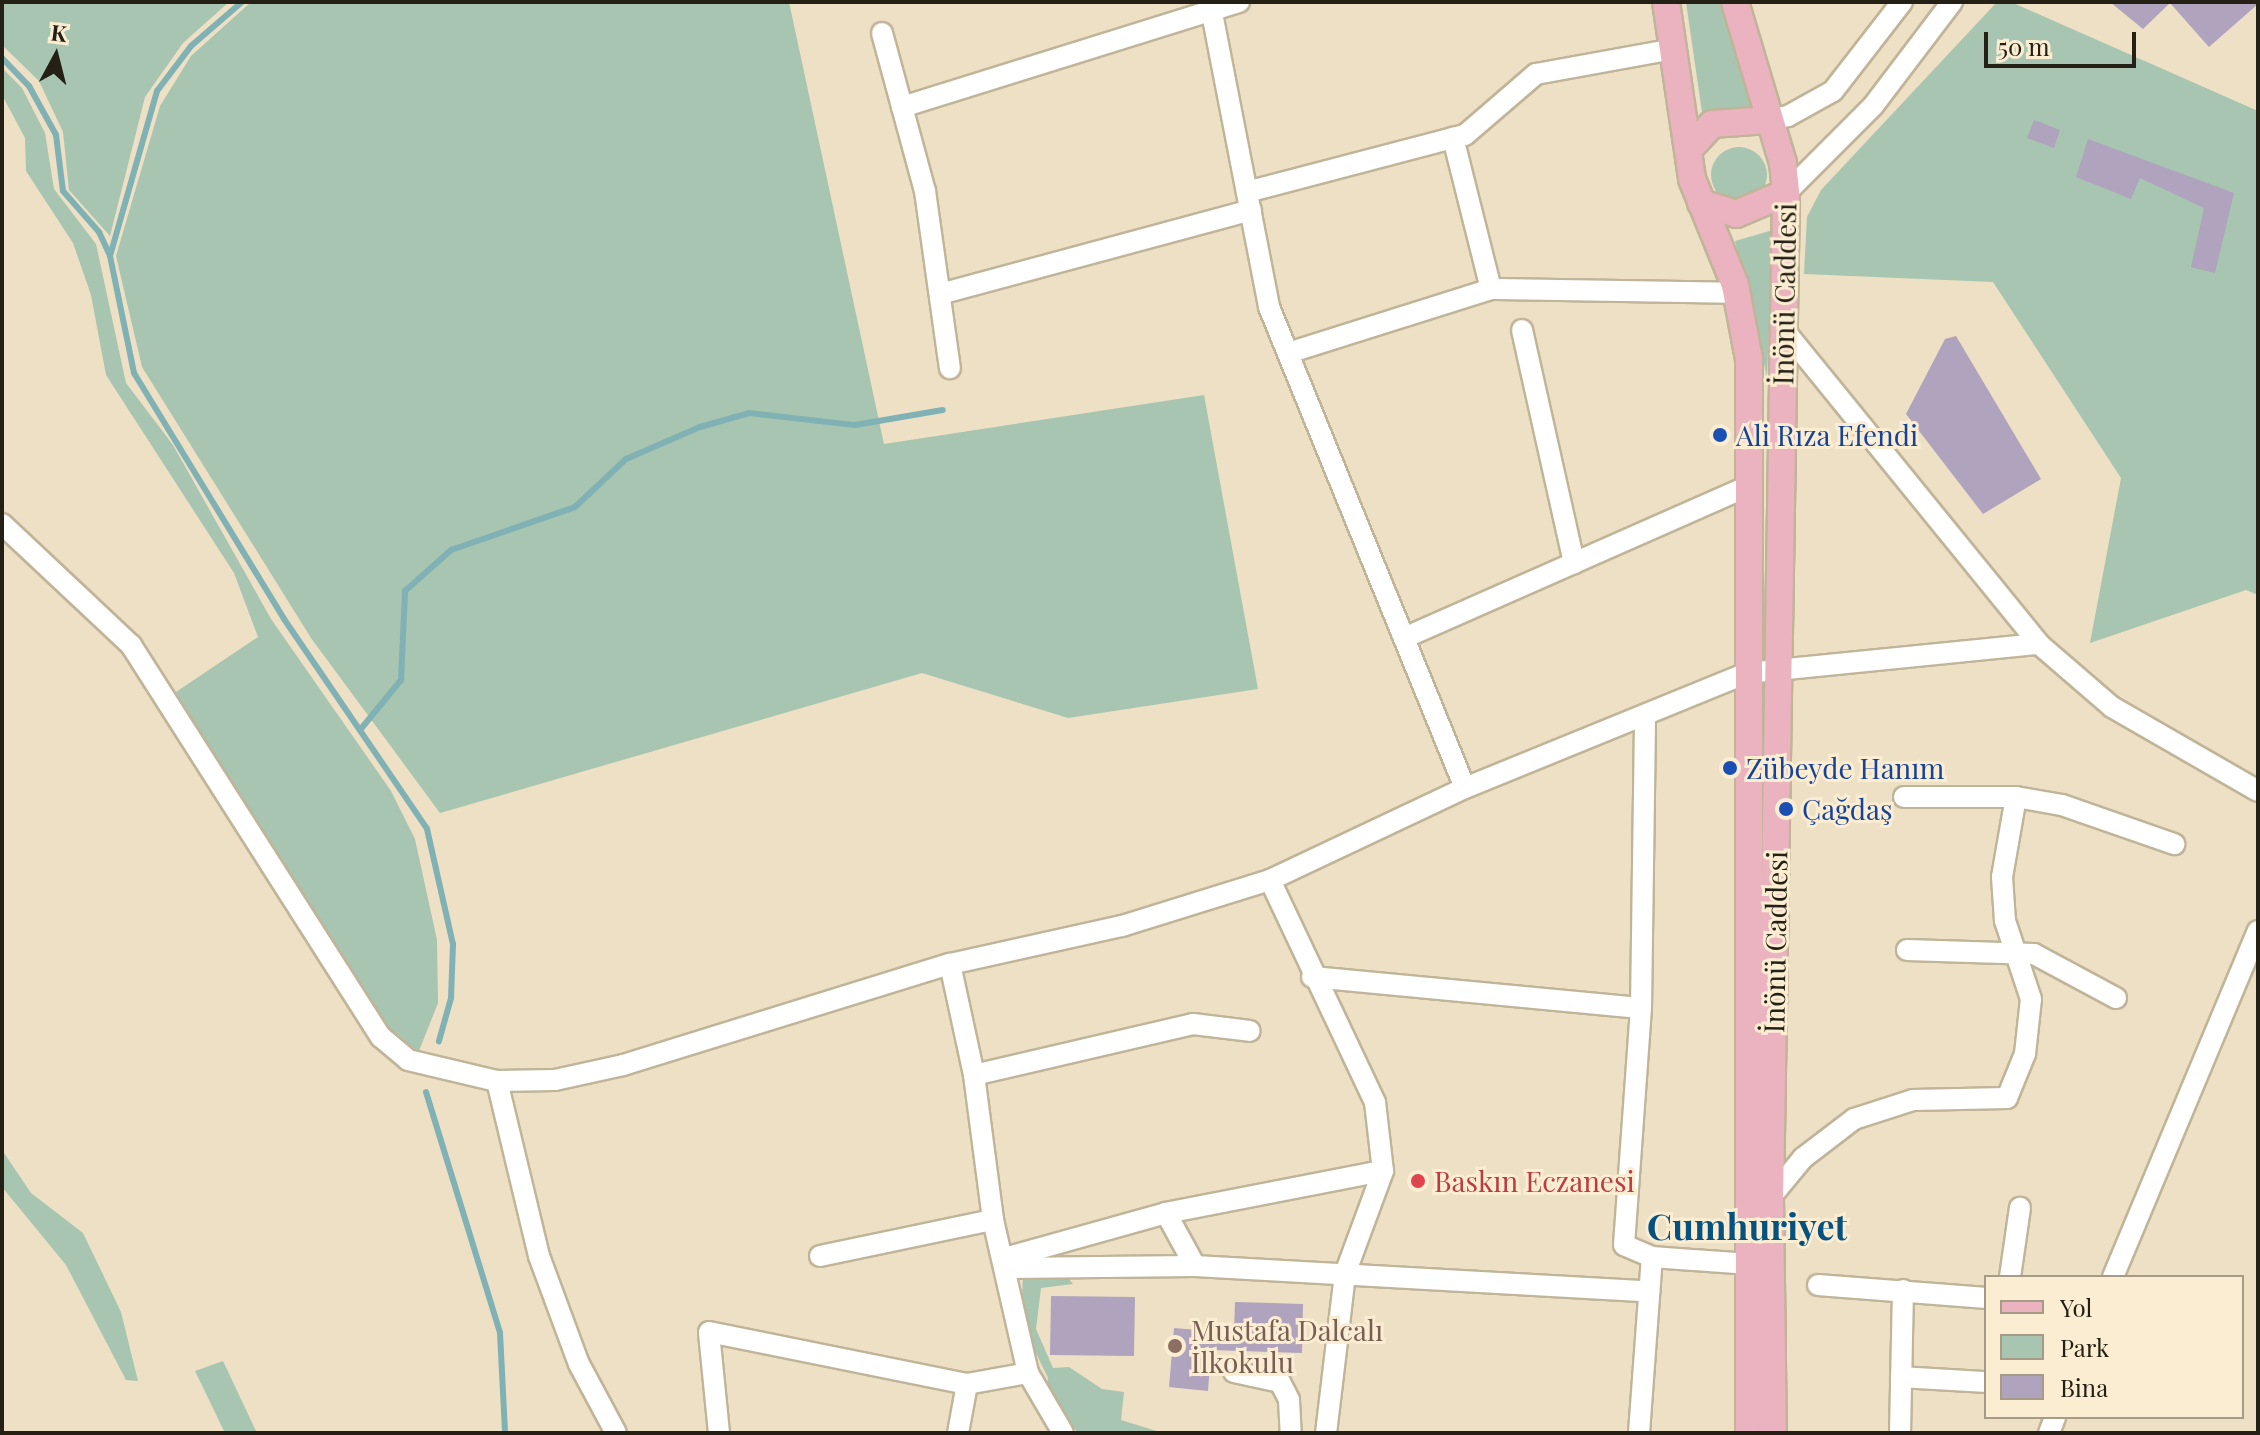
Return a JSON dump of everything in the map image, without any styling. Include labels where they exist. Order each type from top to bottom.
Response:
[{"type":"main road","points":[[1666,2],[1696,191],[1736,214],[1786,193]]},
{"type":"main road","points":[[1688,150],[1712,124],[1768,120],[1735,2]]},
{"type":"main road","name":"İnönü Caddesi","points":[[1768,120],[1783,163],[1786,193],[1782,668],[1770,1198],[1773,1433]]},
{"type":"main road","name":"İnönü Caddesi","points":[[1696,191],[1737,293],[1749,359],[1749,1433]]},
{"type":"street","points":[[902,107],[1211,8],[1239,2]]},
{"type":"street","points":[[1768,120],[1788,116],[1833,91],[1902,2]]},
{"type":"street","points":[[1786,193],[1873,106],[1952,2]]},
{"type":"street","points":[[1211,8],[1269,307],[1465,788]]},
{"type":"street","points":[[882,33],[925,191],[950,368]]},
{"type":"street","points":[[940,294],[1453,138],[1536,74],[1674,49]]},
{"type":"street","points":[[1453,138],[1491,289]]},
{"type":"street","points":[[1288,353],[1491,289],[1737,293]]},
{"type":"street","points":[[1522,330],[1574,563]]},
{"type":"street","points":[[1784,330],[2039,644],[2112,707],[2258,791]]},
{"type":"street","points":[[1406,637],[1751,485]]},
{"type":"street","points":[[2,524],[131,645],[381,1037],[408,1060],[497,1081],[555,1080],[623,1065],[950,964],[1122,926],[1270,880],[1465,788],[1747,673],[1782,668],[1816,670],[2039,644]]},
{"type":"street","points":[[1645,716],[1641,1008],[1624,1245],[1652,1257],[1750,1264]]},
{"type":"street","points":[[1904,797],[2016,797],[2062,805],[2174,844]]},
{"type":"street","points":[[1770,1198],[1803,1158],[1854,1119],[1913,1100],[2007,1098],[2025,1054],[2031,999],[2016,954],[2002,877],[2016,797]]},
{"type":"street","points":[[1270,880],[1312,977],[1375,1102],[1383,1171],[1345,1274],[1326,1433]]},
{"type":"street","points":[[2114,1275],[2251,965],[2258,931]]},
{"type":"street","points":[[1907,950],[2034,954],[2116,998]]},
{"type":"street","points":[[950,964],[974,1075],[993,1220],[1006,1263],[1028,1373],[1063,1433]]},
{"type":"street","points":[[1312,977],[1641,1008]]},
{"type":"street","points":[[974,1075],[1193,1024],[1250,1031]]},
{"type":"street","points":[[497,1081],[539,1256],[579,1364],[616,1433]]},
{"type":"street","points":[[1006,1263],[1166,1213],[1383,1171]]},
{"type":"street","points":[[2010,1275],[2020,1208]]},
{"type":"street","points":[[1166,1213],[1195,1266]]},
{"type":"street","points":[[820,1256],[993,1220]]},
{"type":"street","points":[[1639,1433],[1652,1257]]},
{"type":"street","points":[[1006,1263],[1195,1266],[1649,1291]]},
{"type":"street","points":[[1818,1285],[1984,1298]]},
{"type":"street","points":[[1900,1433],[1903,1290]]},
{"type":"street","points":[[719,1433],[709,1332],[967,1384],[1028,1373]]},
{"type":"street","points":[[1234,1372],[1280,1382],[1289,1400],[1291,1433]]},
{"type":"street","points":[[1901,1377],[1984,1382]]},
{"type":"street","points":[[958,1433],[967,1384]]},
{"type":"green space","points":[[2,2],[229,2],[183,43],[145,97],[110,236],[69,190],[63,132],[39,81],[2,45]]},
{"type":"green space","points":[[251,2],[789,2],[884,444],[1204,395],[1258,689],[1068,718],[922,673],[440,813],[311,638],[142,367],[116,256],[160,106],[191,56]]},
{"type":"green space","points":[[1686,2],[1722,2],[1753,110],[1703,119]]},
{"type":"green space","points":[[1997,2],[2011,2],[2258,111],[2258,595],[2246,590],[2090,643],[2121,478],[1993,282],[1804,274],[1807,217],[1821,190]]},
{"type":"green space","points":[[2,68],[22,88],[45,133],[54,189],[96,244],[126,383],[173,445],[271,619],[391,791],[415,839],[437,940],[438,1003],[419,1051],[392,1035],[252,827],[176,692],[258,637],[234,573],[106,375],[91,295],[73,243],[26,171],[25,138],[2,95]]},
{"type":"green space","points":[[1739,147],[1758,156],[1767,175],[1758,194],[1739,203],[1720,194],[1711,175],[1720,156]]},
{"type":"green space","points":[[1773,230],[1767,377],[1735,241]]},
{"type":"green space","points":[[2,1150],[31,1193],[83,1233],[121,1312],[138,1381],[126,1380],[66,1265],[2,1187]]},
{"type":"green space","points":[[1023,1272],[1068,1278],[1073,1284],[1041,1288],[1036,1329],[1053,1368],[1069,1367],[1102,1389],[1124,1392],[1121,1420],[1163,1433],[1078,1433],[1046,1391],[1048,1378],[1021,1322]]},
{"type":"green space","points":[[223,1361],[257,1433],[225,1433],[195,1371]]},
{"type":"building","points":[[2110,2],[2258,4],[2209,47],[2170,3],[2143,29]]},
{"type":"building","points":[[2034,120],[2060,130],[2054,148],[2027,138]]},
{"type":"building","points":[[2088,139],[2234,193],[2215,273],[2191,267],[2204,208],[2140,178],[2131,199],[2076,177]]},
{"type":"building","points":[[1956,336],[2041,479],[1983,514],[1906,414],[1945,339]]},
{"type":"building","points":[[1051,1296],[1135,1297],[1134,1356],[1050,1355]]},
{"type":"building","points":[[1235,1302],[1303,1304],[1302,1353],[1211,1350],[1208,1391],[1169,1387],[1174,1328],[1234,1333]]},
{"type":"waterway","points":[[110,256],[157,91],[191,46],[242,2]]},
{"type":"waterway","points":[[2,58],[29,86],[56,135],[63,191],[99,232],[110,256],[134,373],[284,619],[427,829],[453,944],[451,998],[439,1041]]},
{"type":"waterway","points":[[360,730],[401,680],[405,591],[451,550],[575,507],[626,459],[700,427],[749,413],[855,425],[943,410]]},
{"type":"waterway","points":[[426,1092],[500,1333],[505,1433]]},
{"type":"place","name":"Ali Rıza Efendi","points":[[1720,435]]},
{"type":"place","name":"Zübeyde Hanım","points":[[1730,768]]},
{"type":"place","name":"Çağdaş","points":[[1786,809]]},
{"type":"place","name":"Baskın Eczanesi","points":[[1418,1181]]},
{"type":"place","name":"Mustafa Dalcalı İlkokulu","points":[[1175,1346]]},
{"type":"district","name":"Cumhuriyet","points":[[1747,1226]]}]
